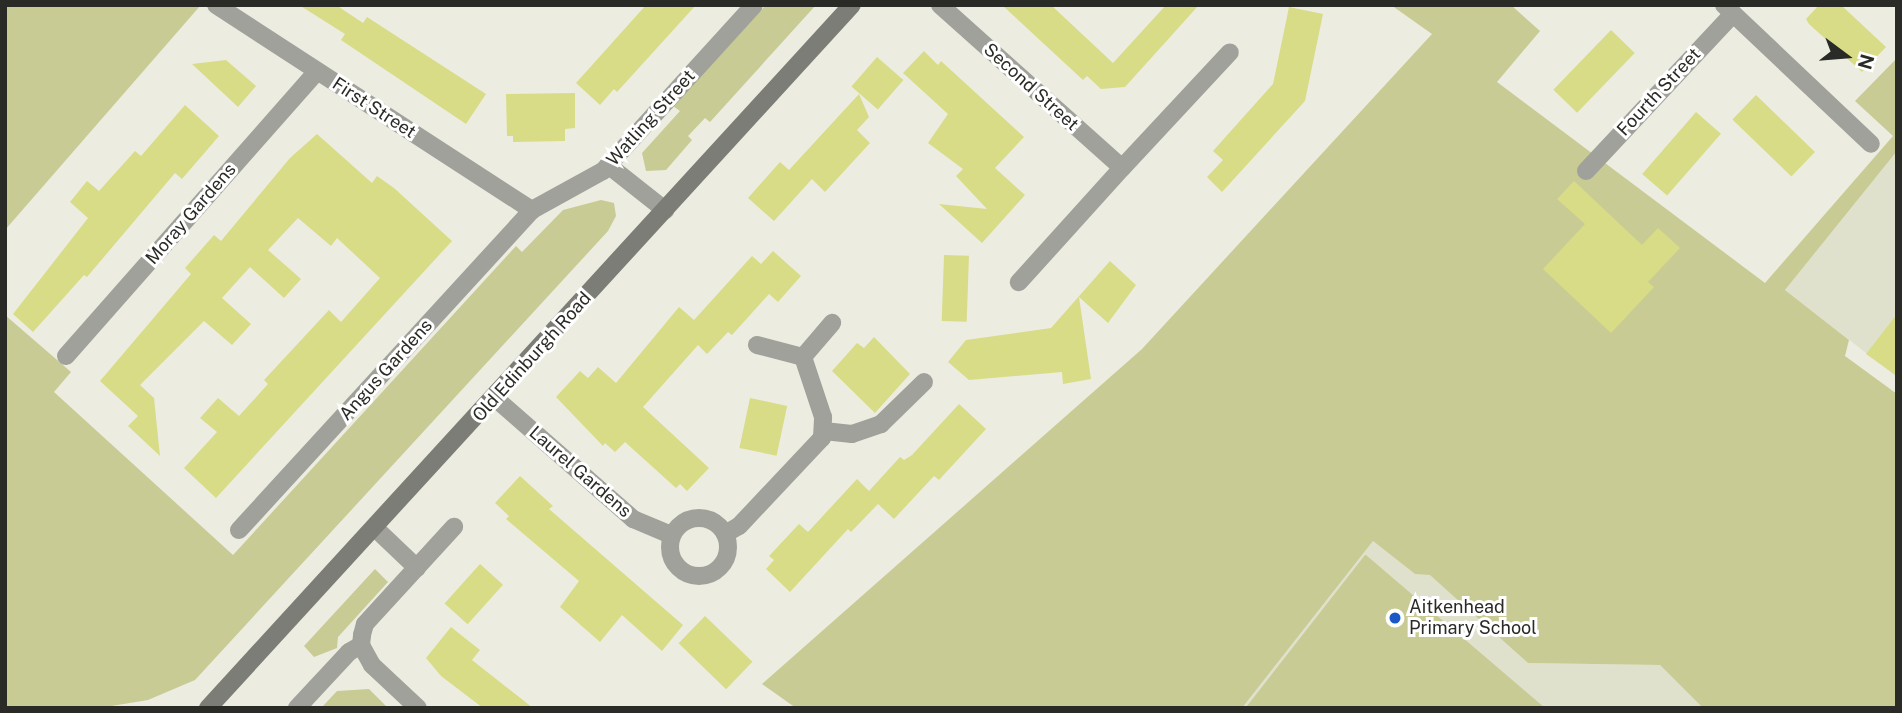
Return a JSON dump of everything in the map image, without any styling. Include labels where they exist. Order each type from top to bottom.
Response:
[{"type":"main road","name":"Old Edinburgh Road","points":[[207,707],[495,398],[852,5]]},
{"type":"street","name":"First Street","points":[[216,5],[532,210]]},
{"type":"street","name":"Watling Street","points":[[532,210],[608,165],[754,5]]},
{"type":"street","name":"Second Street","points":[[940,5],[1122,168]]},
{"type":"street","name":"Fourth Street","points":[[1586,171],[1728,10],[1871,144]]},
{"type":"street","points":[[1019,282],[1230,52]]},
{"type":"street","name":"Moray Gardens","points":[[66,356],[316,72]]},
{"type":"street","points":[[608,165],[665,211]]},
{"type":"street","name":"Angus Gardens","points":[[239,530],[532,210]]},
{"type":"street","points":[[803,357],[832,323]]},
{"type":"street","points":[[757,345],[803,357]]},
{"type":"street","points":[[803,357],[824,430]]},
{"type":"street","points":[[824,430],[852,434],[881,424],[924,382]]},
{"type":"street","name":"Laurel Gardens","points":[[495,398],[633,519],[671,535]]},
{"type":"street","points":[[725,534],[739,526],[800,462],[824,430]]},
{"type":"street","points":[[701,517],[717,523],[725,534],[726,559],[720,568],[702,576],[682,572],[675,564],[669,545],[671,535],[683,521],[701,517]]},
{"type":"street","points":[[297,708],[361,645],[365,624],[454,527]]},
{"type":"street","points":[[375,528],[417,568]]},
{"type":"street","points":[[361,645],[372,665],[418,708]]},
{"type":"shaded area","points":[[1897,151],[1897,377],[1785,290]]},
{"type":"shaded area","name":"Aitkenhead Primary School","points":[[1373,541],[1415,574],[1430,574],[1528,663],[1660,665],[1703,708],[1242,708]]},
{"type":"green space","points":[[5,5],[200,6],[5,230]]},
{"type":"green space","points":[[766,5],[816,5],[710,122],[705,118],[688,136],[692,140],[666,170],[646,171],[642,153],[680,111],[673,106]]},
{"type":"green space","points":[[1391,5],[1511,5],[1540,31],[1497,82],[1765,283],[1893,136],[1855,101],[1897,58],[1897,151],[1785,290],[1849,340],[1845,356],[1897,394],[1897,708],[1703,708],[1660,665],[1528,663],[1430,575],[1415,574],[1373,541],[1242,708],[796,708],[762,684],[1142,349],[1432,34]]},
{"type":"green space","points":[[601,200],[614,203],[616,216],[608,231],[195,680],[148,700],[99,708],[5,708],[5,315],[71,372],[54,392],[233,555],[516,246],[522,252],[563,210]]},
{"type":"green space","name":"Aitkenhead Primary School","points":[[1366,555],[1545,708],[1247,706]]},
{"type":"green space","points":[[375,569],[388,582],[338,637],[337,648],[314,657],[304,646]]},
{"type":"green space","points":[[369,689],[388,708],[323,706],[337,691]]},
{"type":"building","points":[[299,5],[336,5],[363,23],[367,17],[486,94],[466,124],[341,40],[345,34]]},
{"type":"building","points":[[646,5],[696,5],[617,92],[614,89],[600,105],[576,83]]},
{"type":"building","points":[[1002,5],[1051,5],[1113,63],[1166,5],[1199,5],[1125,87],[1101,89],[1087,76],[1083,80]]},
{"type":"building","points":[[1819,5],[1841,5],[1886,47],[1862,72],[1809,24],[1806,19]]},
{"type":"building","points":[[1289,7],[1323,14],[1305,101],[1222,192],[1207,177],[1223,160],[1213,151],[1273,84]]},
{"type":"building","points":[[1611,30],[1635,53],[1577,113],[1553,90]]},
{"type":"building","points":[[924,51],[938,65],[941,61],[1024,137],[995,168],[1025,195],[982,243],[939,204],[987,209],[956,176],[963,169],[928,143],[948,114],[903,73]]},
{"type":"building","points":[[877,57],[903,80],[878,109],[851,86]]},
{"type":"building","points":[[226,60],[256,86],[238,107],[192,64]]},
{"type":"building","points":[[575,93],[575,128],[565,129],[565,141],[513,142],[513,136],[507,136],[506,94]]},
{"type":"building","points":[[859,94],[869,117],[857,130],[870,143],[825,192],[812,179],[774,221],[748,198],[780,162],[789,170]]},
{"type":"building","points":[[1756,95],[1815,152],[1791,176],[1732,119]]},
{"type":"building","points":[[185,105],[219,136],[182,179],[175,173],[87,277],[84,275],[33,332],[13,314],[88,218],[70,202],[87,181],[99,191],[135,151],[141,156]]},
{"type":"building","points":[[1696,112],[1721,134],[1667,196],[1642,174]]},
{"type":"building","points":[[317,134],[372,183],[377,176],[394,188],[452,241],[216,498],[184,468],[217,432],[200,418],[218,398],[239,416],[268,384],[264,380],[329,310],[341,322],[380,278],[337,238],[331,246],[298,218],[268,250],[301,279],[284,298],[250,267],[222,298],[251,324],[232,345],[204,321],[140,385],[154,398],[160,456],[128,426],[138,416],[100,381],[191,274],[185,268],[214,235],[221,241],[290,158]]},
{"type":"building","points":[[1574,181],[1642,245],[1658,228],[1680,248],[1648,282],[1654,287],[1611,333],[1543,269],[1585,224],[1557,199]]},
{"type":"building","points":[[773,251],[801,276],[778,302],[769,294],[732,335],[728,332],[707,354],[698,345],[643,407],[709,468],[687,491],[680,484],[676,488],[625,442],[615,452],[605,443],[603,446],[556,397],[580,371],[588,378],[598,367],[616,383],[679,307],[694,320],[752,256],[761,264]]},
{"type":"building","points":[[944,255],[969,256],[967,322],[942,321]]},
{"type":"building","points":[[1110,261],[1136,285],[1108,323],[1079,297],[1091,379],[1063,384],[1062,372],[969,380],[948,362],[966,340],[1051,328]]},
{"type":"building","points":[[1897,314],[1897,376],[1866,354]]},
{"type":"building","points":[[874,337],[910,374],[875,413],[832,371],[857,343],[864,348]]},
{"type":"building","points":[[750,398],[787,406],[777,456],[739,448]]},
{"type":"building","points":[[959,404],[986,429],[939,480],[934,476],[894,519],[878,504],[851,532],[848,529],[790,592],[766,569],[774,560],[769,556],[799,524],[808,532],[857,479],[869,491],[900,457],[904,460],[912,455]]},
{"type":"building","points":[[520,476],[553,506],[549,509],[683,625],[662,651],[622,615],[600,642],[560,607],[579,581],[506,519],[509,516],[495,503]]},
{"type":"building","points":[[480,564],[503,585],[468,624],[445,603]]},
{"type":"building","points":[[705,616],[752,662],[726,689],[679,643]]},
{"type":"building","points":[[451,627],[480,650],[472,660],[533,708],[483,708],[441,676],[426,658]]},
{"type":"place","name":"Aitkenhead Primary School","points":[[1395,618]]}]
